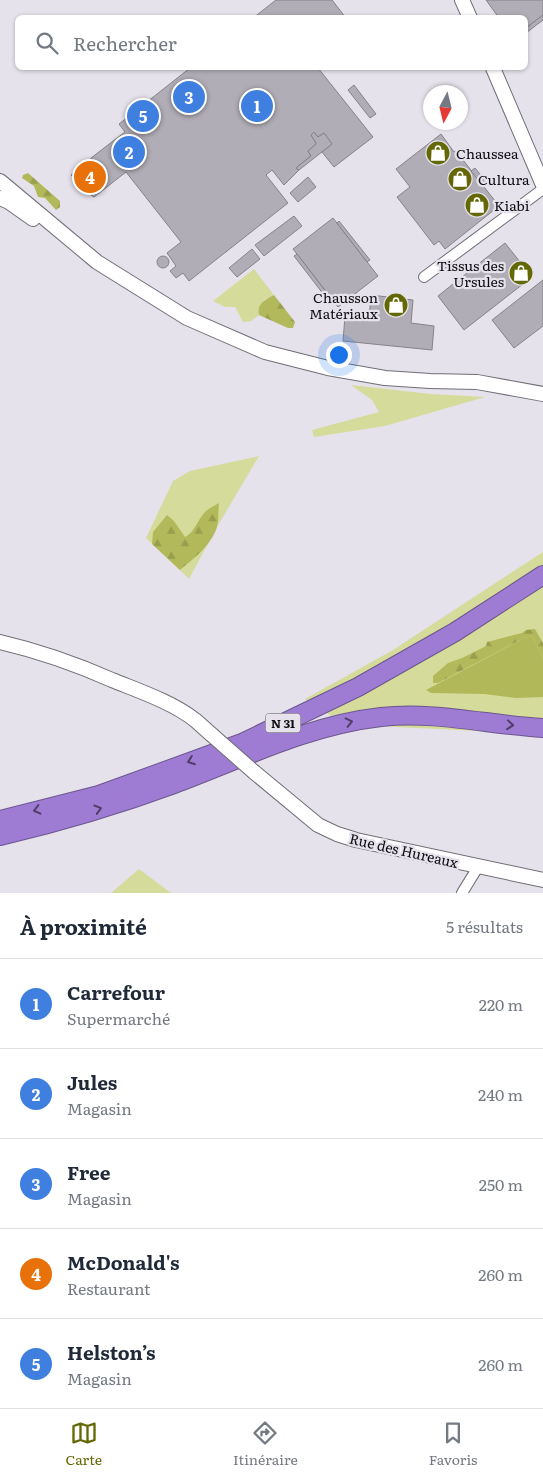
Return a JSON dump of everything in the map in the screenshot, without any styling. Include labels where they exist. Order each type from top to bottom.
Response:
[{"type":"highway","name":"N 31","points":[[0,820],[99,795],[242,743],[358,687],[456,632],[543,575]]},
{"type":"highway","name":"N 31","points":[[0,836],[104,808],[171,785],[308,723],[365,694],[462,639],[543,587]]},
{"type":"highway","points":[[171,785],[316,730],[374,718],[409,715],[543,728]]},
{"type":"street","points":[[462,0],[469,15]]},
{"type":"street","points":[[494,70],[543,185]]},
{"type":"street","points":[[0,181],[97,262]]},
{"type":"street","points":[[424,277],[543,189]]},
{"type":"street","points":[[0,198],[187,318],[265,352],[328,368],[385,378],[476,382],[543,394]]},
{"type":"street","name":"Rue des Hureaux","points":[[0,642],[46,654],[77,665],[180,710],[194,719],[318,826],[356,840],[543,880]]},
{"type":"street","points":[[462,893],[478,867]]},
{"type":"shaded area","points":[[254,269],[274,295],[264,300],[258,311],[259,315],[251,321],[243,322],[235,307],[225,307],[213,301]]},
{"type":"shaded area","points":[[351,385],[431,394],[485,397],[385,426],[314,437],[312,430],[379,412],[372,400]]},
{"type":"shaded area","points":[[259,456],[189,579],[146,538],[173,481],[190,471]]},
{"type":"shaded area","points":[[543,552],[543,734],[395,727],[336,719],[305,699],[393,650]]},
{"type":"shaded area","points":[[532,636],[543,659],[543,697],[516,698],[484,694],[431,693],[426,690],[524,638]]},
{"type":"shaded area","points":[[139,869],[171,893],[111,893]]},
{"type":"green space","points":[[28,173],[60,201],[60,207],[56,210],[45,198],[38,197],[34,186],[22,178],[23,175]]},
{"type":"green space","points":[[274,295],[295,322],[293,328],[288,328],[259,315],[260,305]]},
{"type":"green space","points":[[219,503],[218,524],[211,540],[202,551],[180,570],[152,544],[153,532],[167,515],[174,521],[185,537],[191,532],[205,512]]},
{"type":"green space","points":[[535,629],[543,643],[543,659],[532,636],[524,638],[438,683],[433,683],[433,676],[448,663],[486,646],[487,642]]},
{"type":"building","points":[[276,0],[332,0],[344,15],[257,15]]},
{"type":"building","points":[[486,0],[543,0],[543,15],[528,26],[528,15],[497,15]]},
{"type":"building","points":[[543,15],[543,20],[528,31],[528,26]]},
{"type":"building","points":[[187,70],[320,70],[373,137],[334,167],[322,152],[332,144],[324,133],[318,137],[314,132],[311,135],[316,144],[308,151],[311,156],[296,168],[299,170],[284,185],[272,170],[266,175],[288,203],[189,281],[183,273],[176,278],[170,271],[176,266],[167,253],[181,242],[126,172],[94,197],[87,192],[89,189],[71,175],[85,164],[90,163],[91,158],[125,132],[119,124]]},
{"type":"building","points":[[354,85],[376,114],[370,118],[348,90]]},
{"type":"building","points":[[314,132],[318,137],[324,133],[332,144],[299,170],[296,168],[311,156],[308,151],[316,144],[311,135]]},
{"type":"building","points":[[441,134],[499,206],[445,249],[439,241],[434,245],[397,197],[410,187],[396,169]]},
{"type":"building","points":[[475,168],[487,183],[483,186],[471,171]]},
{"type":"building","points":[[308,177],[316,187],[298,202],[290,193]]},
{"type":"building","points":[[294,216],[302,226],[264,256],[255,245]]},
{"type":"building","points":[[333,218],[378,276],[338,307],[293,249]]},
{"type":"building","points":[[339,221],[370,260],[367,262],[337,223]]},
{"type":"building","points":[[505,243],[532,277],[464,330],[438,296]]},
{"type":"building","points":[[252,249],[260,259],[237,277],[229,268]]},
{"type":"building","points":[[297,254],[327,293],[324,295],[294,256]]},
{"type":"building","points":[[165,256],[168,257],[168,267],[161,268],[158,267],[157,260],[158,257]]},
{"type":"building","points":[[543,280],[543,326],[514,348],[492,320]]},
{"type":"building","points":[[371,295],[413,300],[411,323],[434,326],[432,350],[343,341],[345,316],[369,319]]},
{"type":"place","name":"Free","points":[[189,97]]},
{"type":"place","name":"Carrefour","points":[[257,106]]},
{"type":"place","name":"Helston’s","points":[[143,116]]},
{"type":"place","name":"Jules","points":[[129,152]]},
{"type":"place","name":"Chaussea","points":[[438,153]]},
{"type":"place","name":"McDonald's","points":[[90,177]]},
{"type":"place","name":"Cultura","points":[[460,179]]},
{"type":"place","name":"Kiabi","points":[[477,205]]},
{"type":"place","name":"Tissus des Ursules","points":[[521,273]]},
{"type":"place","name":"Chausson Matériaux","points":[[396,305]]}]
